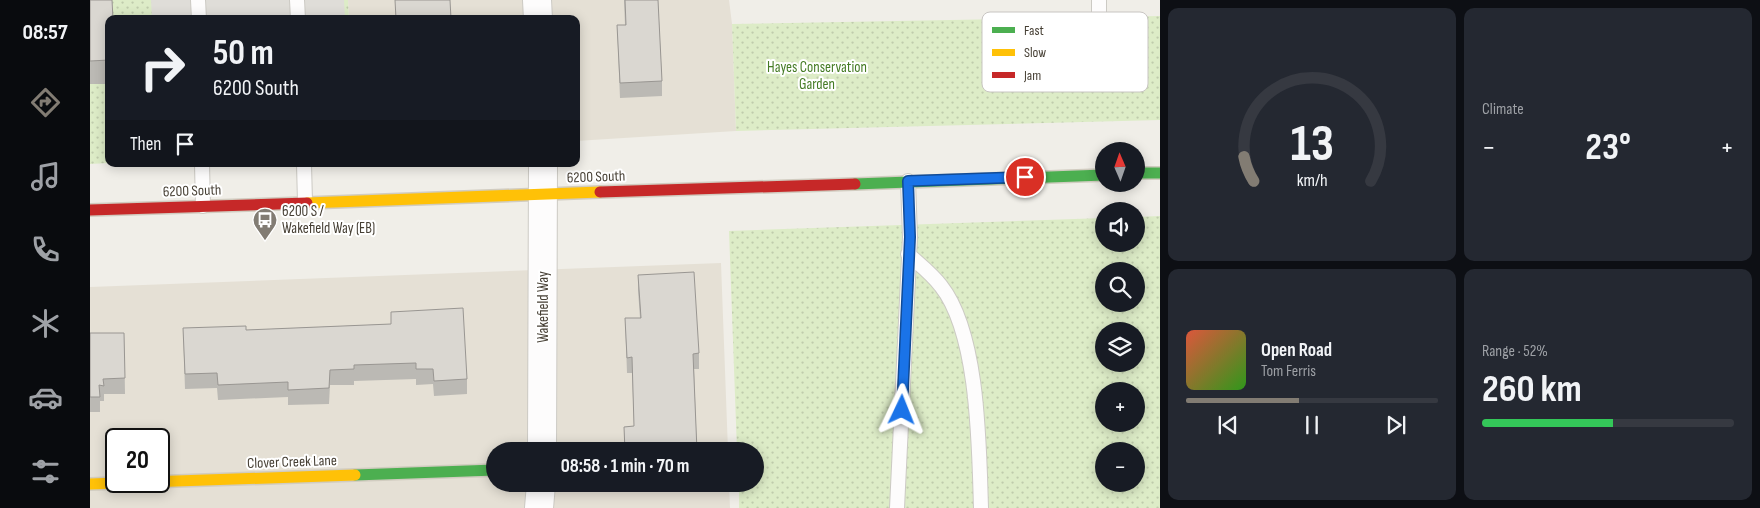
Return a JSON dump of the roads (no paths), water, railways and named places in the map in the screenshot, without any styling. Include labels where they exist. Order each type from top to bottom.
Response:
[{"type":"main road","points":[[1145,174],[1160,173]]},
{"type":"main road","name":"6200 South","points":[[90,210],[1095,174]]},
{"type":"main road","name":"Clover Creek Lane","points":[[90,484],[486,470]]},
{"type":"street","points":[[537,0],[538,15]]},
{"type":"street","name":"Wakefield Way","points":[[542,442],[543,167]]},
{"type":"street","points":[[539,508],[540,492]]},
{"type":"lane","points":[[198,0],[199,15]]},
{"type":"lane","points":[[297,0],[298,15]]},
{"type":"lane","points":[[202,167],[204,206]]},
{"type":"lane","points":[[304,167],[306,202]]},
{"type":"lane","points":[[897,508],[908,254],[908,181]]},
{"type":"lane","points":[[908,254],[942,287],[966,335],[979,438],[981,508]]},
{"type":"place","name":"6200 S / Wakefield Way (EB)","points":[[265,241]]},
{"type":"park label","name":"Hayes Conservation Garden","points":[[817,76]]}]
